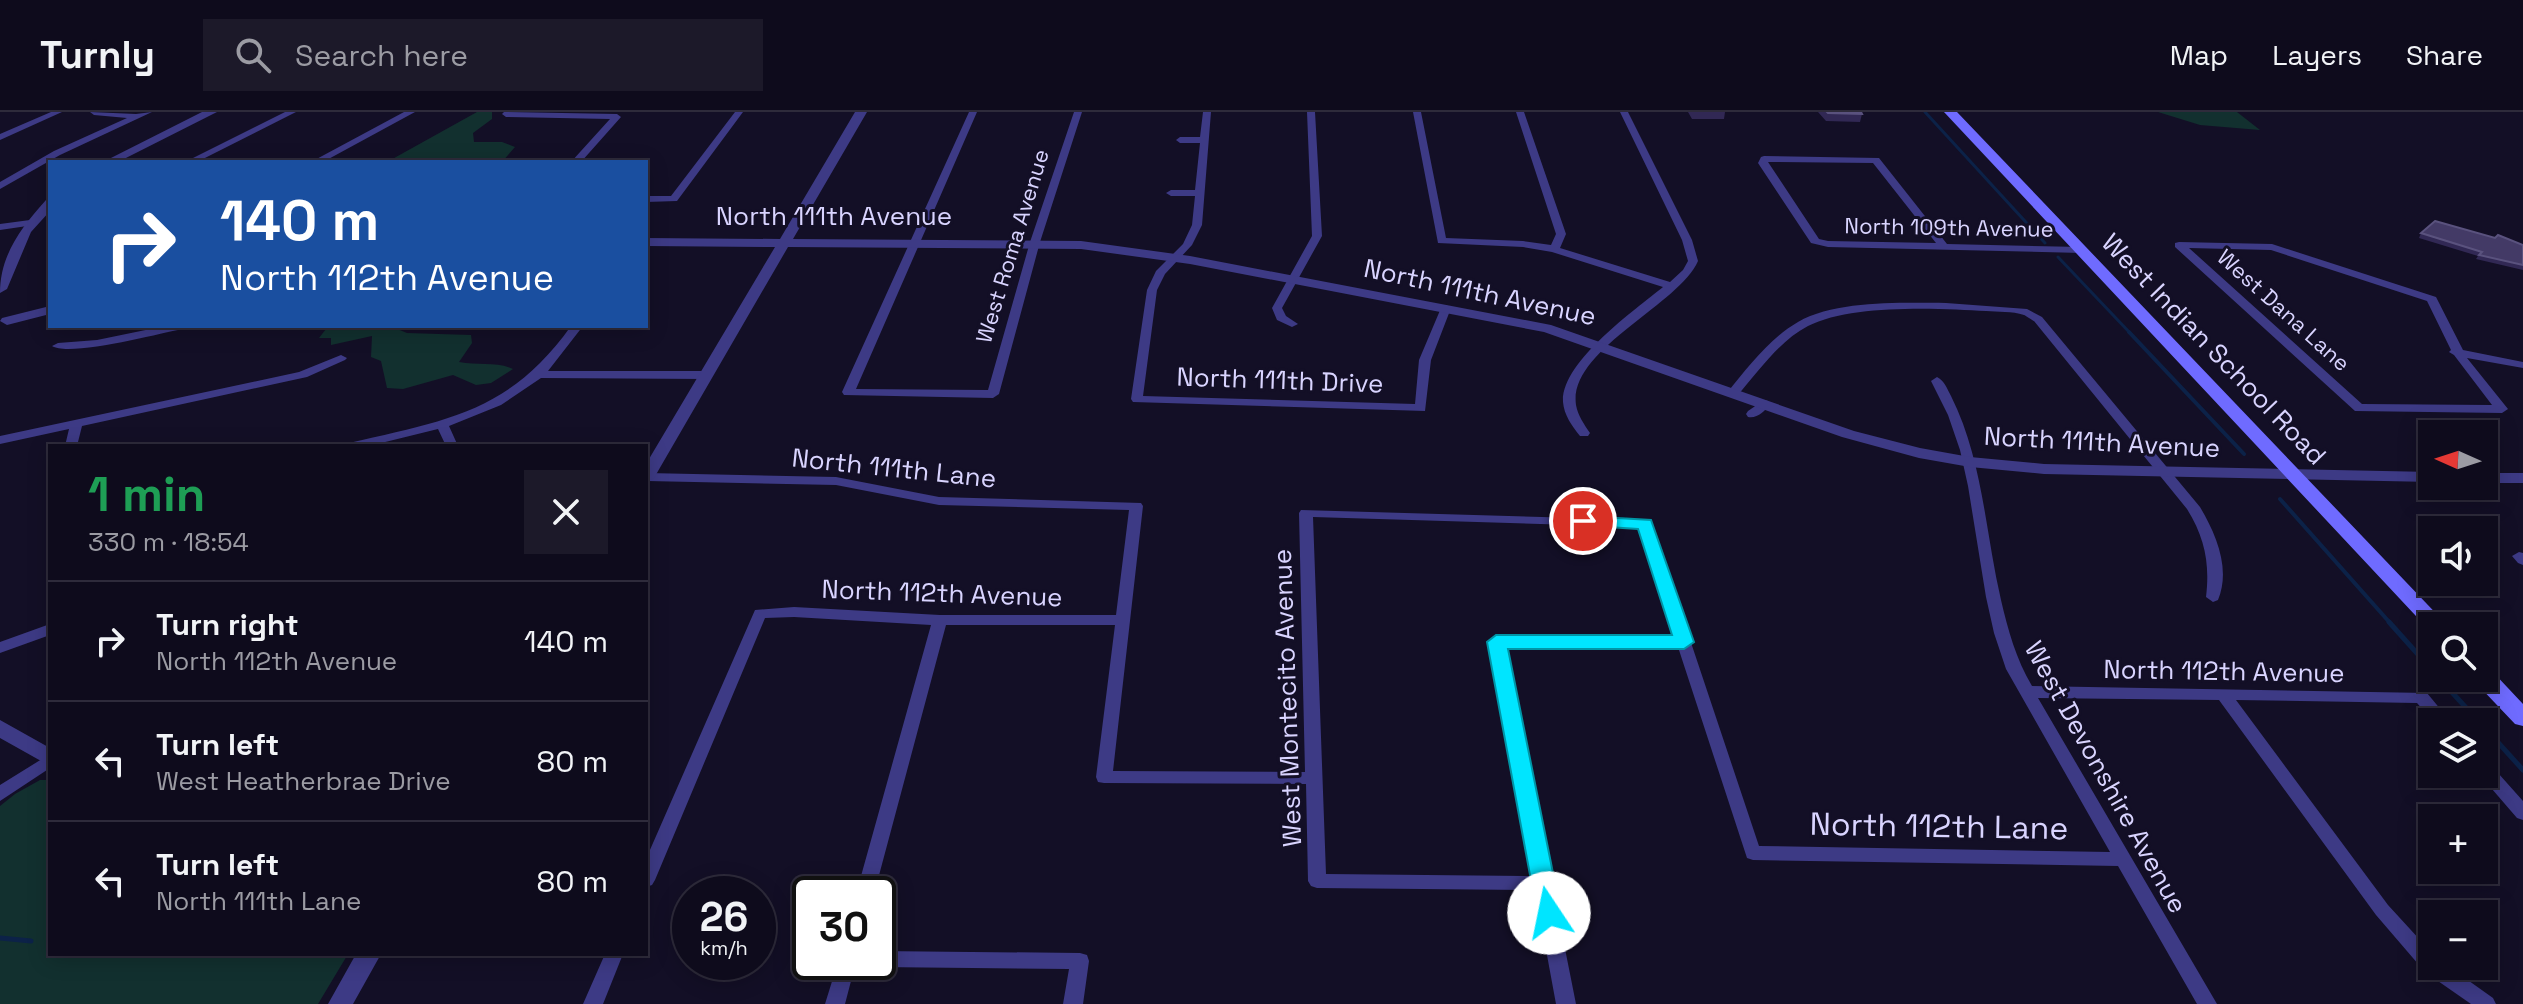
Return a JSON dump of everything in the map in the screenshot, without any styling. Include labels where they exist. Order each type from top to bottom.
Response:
[{"type":"main road","name":"West Indian School Road","points":[[1950,112],[2424,612]]},
{"type":"main road","points":[[2498,692],[2523,718]]},
{"type":"street","points":[[0,137],[58,112]]},
{"type":"street","points":[[94,112],[137,117]]},
{"type":"street","points":[[0,186],[57,153],[148,112]]},
{"type":"street","points":[[113,160],[211,112]]},
{"type":"street","points":[[194,160],[292,112]]},
{"type":"street","points":[[320,160],[411,112]]},
{"type":"street","points":[[648,199],[674,199],[739,112]]},
{"type":"street","points":[[648,474],[861,112]]},
{"type":"street","points":[[913,242],[973,112]]},
{"type":"street","name":"West Roma Avenue","points":[[913,242],[848,392],[993,394],[1035,242],[1078,112]]},
{"type":"street","points":[[1174,258],[1187,245],[1197,225],[1207,112]]},
{"type":"street","points":[[1292,324],[1281,318],[1277,308],[1312,250],[1317,236],[1311,112]]},
{"type":"street","points":[[1417,112],[1442,241],[1523,244],[1554,249],[1672,286]]},
{"type":"street","points":[[1520,112],[1561,234],[1554,249]]},
{"type":"street","points":[[1584,433],[1570,415],[1570,391],[1582,366],[1688,272],[1693,261],[1692,252],[1624,112]]},
{"type":"street","points":[[507,113],[617,117],[578,160]]},
{"type":"street","points":[[1180,140],[1205,140]]},
{"type":"street","name":"North 109th Avenue","points":[[1944,247],[1876,160],[1764,159],[1763,163],[1815,241],[1944,247],[2082,250]]},
{"type":"street","points":[[1171,193],[1201,193]]},
{"type":"street","points":[[48,205],[30,223],[16,247],[1,288],[8,291],[4,318],[48,308]]},
{"type":"street","points":[[0,227],[30,223]]},
{"type":"street","name":"North 111th Avenue","points":[[648,242],[1035,242],[1081,245],[1174,258],[1546,328],[1733,393],[1758,409],[1874,441],[1970,462],[2034,468],[2418,477]]},
{"type":"street","name":"West Dana Lane","points":[[2179,245],[2272,247],[2432,299],[2455,352],[2472,377],[2502,409],[2359,408],[2179,245]]},
{"type":"street","name":"North 111th Drive","points":[[1174,258],[1152,290],[1137,399],[1421,408],[1425,360],[1446,308]]},
{"type":"street","points":[[1811,305],[1826,314]]},
{"type":"street","points":[[1733,393],[1790,334],[1802,324],[1826,314],[1880,308],[2027,312],[2038,319],[2193,507],[2213,545],[2217,571],[2213,597]]},
{"type":"street","points":[[58,346],[97,343],[172,328]]},
{"type":"street","points":[[361,444],[442,423],[504,399],[538,374],[575,328]]},
{"type":"street","points":[[2455,352],[2523,365]]},
{"type":"street","points":[[0,440],[303,375],[341,358]]},
{"type":"street","points":[[538,374],[706,375]]},
{"type":"street","name":"West Devonshire Avenue","points":[[1937,381],[1957,416],[1970,462],[2003,644],[2026,692],[2207,1004]]},
{"type":"street","points":[[442,423],[451,444]]},
{"type":"street","points":[[71,444],[76,424]]},
{"type":"street","name":"North 111th Lane","points":[[648,477],[836,481],[939,501],[1136,506],[1122,620]]},
{"type":"street","points":[[2498,478],[2523,478]]},
{"type":"street","name":"West Montecito Avenue","points":[[1544,883],[1317,881],[1306,513],[1645,523],[1684,642]]},
{"type":"street","name":"North 112th Avenue","points":[[648,875],[760,613],[940,620],[1122,620]]},
{"type":"street","points":[[870,876],[940,620]]},
{"type":"street","points":[[1122,620],[1104,777],[1314,778]]},
{"type":"street","points":[[0,648],[48,630]]},
{"type":"street","points":[[1566,1004],[1496,642],[1684,642]]},
{"type":"street","name":"North 112th Lane","points":[[1684,642],[1753,853],[2125,859]]},
{"type":"street","name":"North 112th Avenue","points":[[2026,692],[2421,697],[2431,708]]},
{"type":"street","points":[[2224,695],[2382,910],[2418,950]]},
{"type":"street","points":[[0,728],[48,758]]},
{"type":"street","points":[[0,794],[48,760]]},
{"type":"street","points":[[2498,784],[2523,813]]},
{"type":"street","points":[[340,1004],[368,956]]},
{"type":"street","points":[[593,1004],[613,956]]},
{"type":"street","points":[[896,959],[1080,961],[1073,1004]]},
{"type":"street","points":[[835,1004],[842,980]]},
{"type":"street","points":[[2452,980],[2486,1004]]},
{"type":"green space","points":[[477,112],[492,112],[492,119],[473,133],[474,142],[502,142],[515,147],[504,160],[391,160]]},
{"type":"green space","points":[[2158,112],[2237,112],[2260,130],[2200,125]]},
{"type":"green space","points":[[395,328],[407,333],[471,335],[472,343],[459,362],[513,369],[491,383],[476,385],[453,375],[403,389],[387,388],[381,361],[371,357],[372,336],[331,345],[331,338],[319,338],[326,329],[319,329]]},
{"type":"green space","points":[[40,780],[48,780],[48,956],[347,956],[318,1004],[0,1004],[0,806]]},
{"type":"building","points":[[1861,112],[1862,114],[1828,113]]},
{"type":"building","points":[[2435,221],[2495,238],[2498,235],[2523,245],[2523,265],[2479,255],[2482,252],[2421,233]]},
{"type":"waterway","points":[[1925,112],[2045,243]]},
{"type":"waterway","points":[[2058,257],[2131,334]]},
{"type":"waterway","points":[[2129,332],[2244,454]]},
{"type":"waterway","points":[[2280,499],[2391,624]]},
{"type":"waterway","points":[[2389,622],[2418,654]]},
{"type":"waterway","points":[[2452,692],[2466,708]]},
{"type":"waterway","points":[[2498,742],[2523,770]]},
{"type":"waterway","points":[[0,938],[31,941]]},
{"type":"route","points":[[1549,913],[1496,642],[1684,642],[1645,523],[1583,521]]}]
